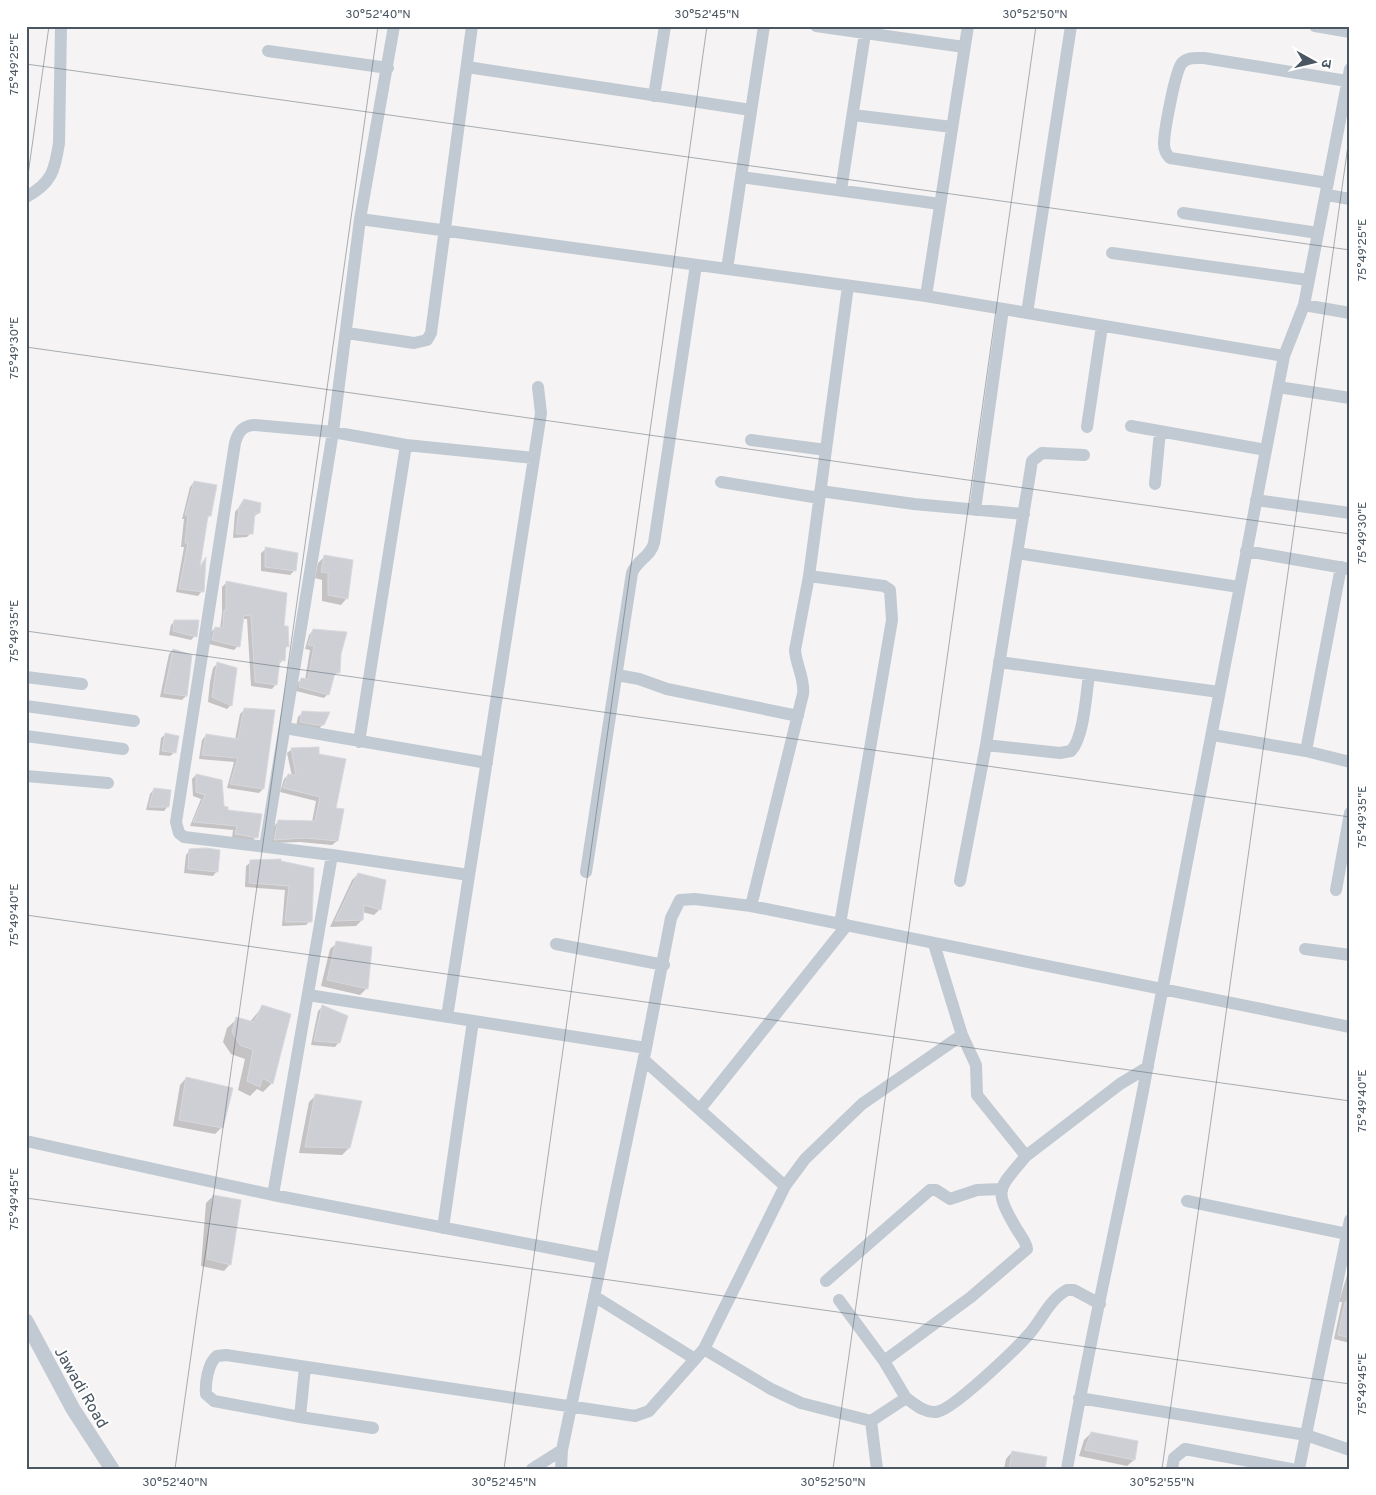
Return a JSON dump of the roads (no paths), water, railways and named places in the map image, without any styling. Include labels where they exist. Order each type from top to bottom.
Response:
[{"type":"street","points":[[26,197],[48,180],[56,161],[59,143],[61,26]]},
{"type":"street","points":[[265,847],[333,432],[360,219],[394,26]]},
{"type":"street","points":[[347,333],[414,343],[428,340],[432,324],[472,26]]},
{"type":"street","points":[[654,96],[665,26]]},
{"type":"street","points":[[727,269],[764,26]]},
{"type":"street","points":[[816,26],[964,47]]},
{"type":"street","points":[[926,296],[968,26]]},
{"type":"street","points":[[1027,313],[1071,26]]},
{"type":"street","points":[[1315,26],[1350,32]]},
{"type":"street","points":[[841,190],[865,33]]},
{"type":"street","points":[[268,51],[388,68]]},
{"type":"street","points":[[1067,1469],[1079,1398],[1148,1067],[1213,735],[1219,692],[1284,356],[1304,306],[1308,280],[1328,189],[1347,95],[1348,75],[1192,58],[1183,62],[1174,84],[1164,141],[1167,155],[1170,158],[1328,189],[1350,199]]},
{"type":"street","points":[[466,67],[751,110]]},
{"type":"street","points":[[853,115],[952,127]]},
{"type":"street","points":[[741,177],[940,204]]},
{"type":"street","points":[[1184,213],[1318,233]]},
{"type":"street","points":[[360,219],[926,296],[1284,356]]},
{"type":"street","points":[[1112,253],[1308,280]]},
{"type":"street","points":[[586,872],[632,573],[637,562],[650,552],[654,543],[696,264]]},
{"type":"street","points":[[751,906],[804,689],[795,650],[809,576],[848,286]]},
{"type":"street","points":[[1304,306],[1350,313]]},
{"type":"street","points":[[975,510],[1003,309]]},
{"type":"street","points":[[1087,427],[1102,326]]},
{"type":"street","points":[[447,1017],[541,413],[538,387]]},
{"type":"street","points":[[1278,387],[1350,398]]},
{"type":"street","points":[[469,875],[332,855],[184,837],[179,834],[176,822],[235,443],[240,431],[249,425],[333,432],[406,445],[534,458]]},
{"type":"street","points":[[1131,426],[1266,450]]},
{"type":"street","points":[[1155,484],[1160,431]]},
{"type":"street","points":[[752,440],[826,450]]},
{"type":"street","points":[[359,742],[406,445]]},
{"type":"street","points":[[960,881],[986,745],[1032,461],[1037,456],[1053,453],[1084,455]]},
{"type":"street","points":[[721,482],[914,504],[1024,514]]},
{"type":"street","points":[[1256,500],[1350,513]]},
{"type":"street","points":[[1246,551],[1345,568],[1306,751]]},
{"type":"street","points":[[1017,553],[1239,587]]},
{"type":"street","points":[[700,1109],[844,924],[892,620],[892,595],[890,590],[884,586],[809,576]]},
{"type":"street","points":[[999,662],[1219,692]]},
{"type":"street","points":[[617,674],[639,679],[667,689],[798,716]]},
{"type":"street","points":[[986,745],[1060,752],[1071,751],[1076,746],[1079,736],[1089,674]]},
{"type":"street","points":[[26,677],[82,684]]},
{"type":"street","points":[[26,706],[134,721]]},
{"type":"street","points":[[285,728],[487,763]]},
{"type":"street","points":[[1213,735],[1306,751],[1350,762]]},
{"type":"street","points":[[26,736],[123,749]]},
{"type":"street","points":[[26,776],[108,783]]},
{"type":"street","points":[[1336,890],[1350,814]]},
{"type":"street","points":[[273,1195],[332,855]]},
{"type":"street","points":[[561,1469],[562,1450],[664,964],[671,918],[680,900],[695,899],[751,906],[1350,1027]]},
{"type":"street","points":[[556,944],[664,964]]},
{"type":"street","points":[[934,944],[962,1035],[978,1071],[975,1085],[978,1098],[1026,1156]]},
{"type":"street","points":[[1305,949],[1350,955]]},
{"type":"street","points":[[308,995],[473,1021],[645,1054],[700,1109],[784,1186]]},
{"type":"street","points":[[443,1228],[473,1021]]},
{"type":"street","points":[[373,1428],[214,1401],[206,1394],[205,1388],[212,1363],[217,1356],[226,1355],[571,1408],[635,1416],[641,1415],[649,1411],[704,1349],[784,1186],[804,1159],[862,1104],[962,1035]]},
{"type":"street","points":[[884,1361],[970,1297],[1025,1252],[1026,1245],[1002,1204],[1001,1189],[1026,1156],[1120,1084],[1148,1067]]},
{"type":"street","points":[[26,1141],[273,1195],[602,1258]]},
{"type":"street","points":[[826,1281],[930,1190],[936,1190],[950,1199],[977,1190],[1001,1189]]},
{"type":"street","points":[[1187,1201],[1347,1234]]},
{"type":"street","points":[[1299,1469],[1350,1220]]},
{"type":"street","points":[[839,1300],[884,1361],[906,1398],[920,1408],[940,1412],[1004,1359],[1030,1332],[1062,1293],[1074,1290],[1100,1304]]},
{"type":"street","points":[[594,1296],[695,1359]]},
{"type":"street","name":"Jawadi Road","points":[[26,1321],[73,1409],[112,1469]]},
{"type":"street","points":[[704,1349],[771,1390],[801,1403],[871,1421],[906,1398]]},
{"type":"street","points":[[300,1417],[305,1367]]},
{"type":"street","points":[[1079,1398],[1306,1435],[1350,1450]]},
{"type":"street","points":[[871,1421],[876,1469]]},
{"type":"street","points":[[1172,1469],[1174,1458],[1185,1449],[1291,1469]]},
{"type":"street","points":[[532,1469],[562,1450]]}]
